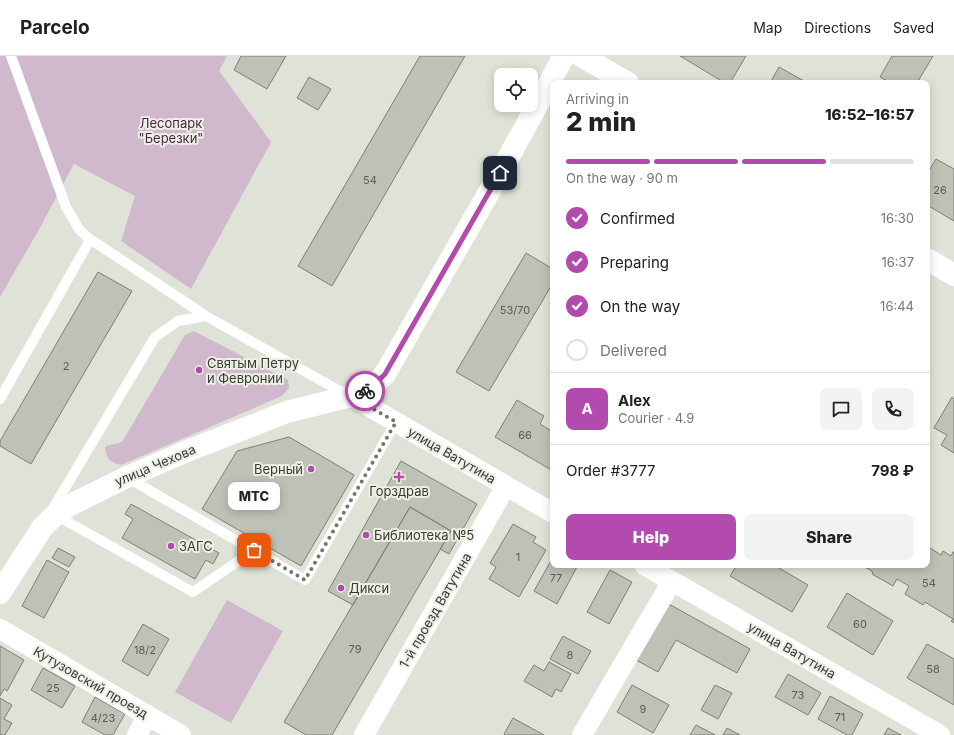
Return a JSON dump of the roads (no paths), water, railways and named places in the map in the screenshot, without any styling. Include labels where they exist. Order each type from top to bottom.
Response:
[{"type":"street","name":"улица Чехова","points":[[551,80],[564,56]]},
{"type":"street","points":[[581,56],[623,80]]},
{"type":"street","name":"улица Чехова","points":[[0,593],[49,521],[70,505],[127,477],[187,451],[287,412],[351,396],[371,388],[385,374],[500,173],[550,82]]},
{"type":"street","points":[[930,261],[954,275]]},
{"type":"street","name":"улица Ватутина","points":[[351,396],[550,511]]},
{"type":"street","name":"1-й проезд Ватутина","points":[[364,735],[506,486]]},
{"type":"street","name":"улица Ватутина","points":[[649,568],[940,735]]},
{"type":"street","points":[[584,734],[672,581]]},
{"type":"street","name":"Кутузовский проезд","points":[[0,629],[182,735]]},
{"type":"street","points":[[137,735],[148,716]]},
{"type":"lane","points":[[11,56],[66,207],[79,229],[90,240],[206,316],[351,396]]},
{"type":"lane","points":[[0,398],[90,240]]},
{"type":"lane","points":[[49,521],[155,337],[178,321],[206,316]]},
{"type":"lane","points":[[127,477],[305,580],[396,422]]},
{"type":"lane","points":[[49,521],[59,517],[193,592],[254,550]]},
{"type":"place","name":"Святым Петру и Февронии","points":[[199,370]]},
{"type":"place","name":"Верный","points":[[311,469]]},
{"type":"place","name":"Горздрав","points":[[399,477]]},
{"type":"place","name":"Библиотека №5","points":[[366,535]]},
{"type":"place","name":"ЗАГС","points":[[171,546]]},
{"type":"place","name":"МТС","points":[[254,550]]},
{"type":"place","name":"Дикси","points":[[341,588]]},
{"type":"park label","name":"Лесопарк \"Березки\"","points":[[171,130]]}]
